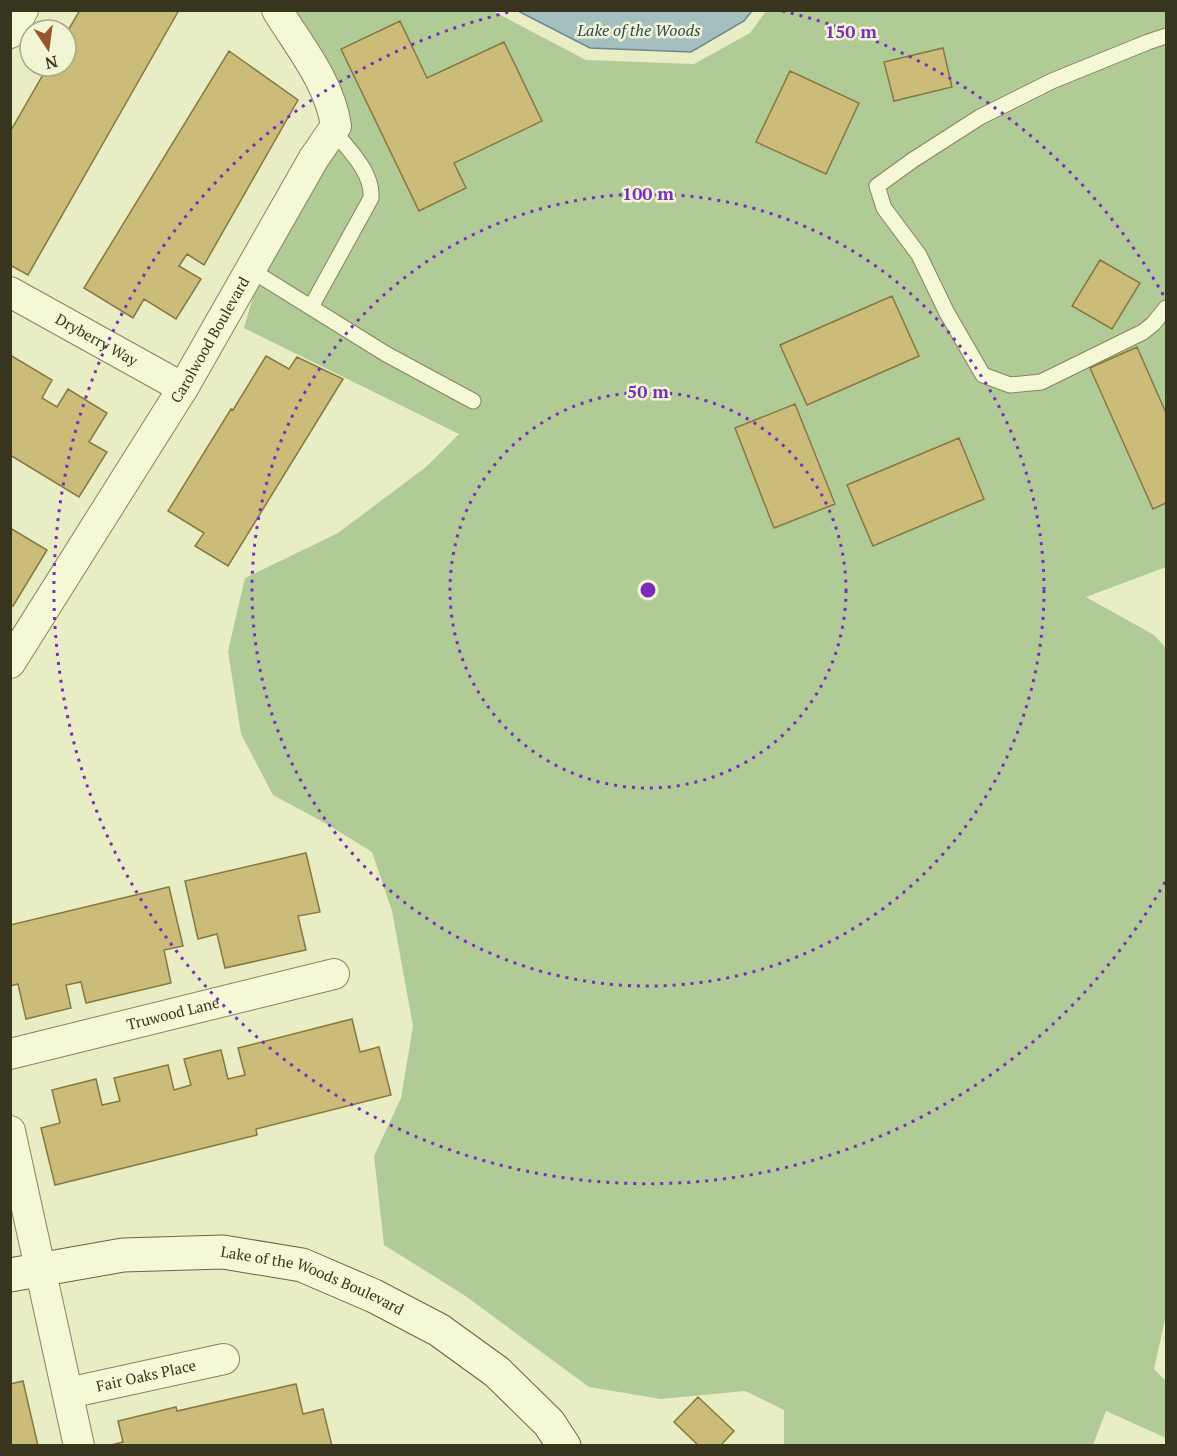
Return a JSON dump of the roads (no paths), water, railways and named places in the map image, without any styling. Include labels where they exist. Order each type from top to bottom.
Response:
[{"type":"street","points":[[10,33],[23,10]]},
{"type":"street","points":[[277,10],[325,88],[334,112],[336,126],[333,130]]},
{"type":"street","name":"Carolwood Boulevard","points":[[10,663],[183,388],[314,158],[333,130]]},
{"type":"street","name":"Dryberry Way","points":[[10,292],[183,388]]},
{"type":"street","name":"Truwood Lane","points":[[10,1054],[334,974]]},
{"type":"street","points":[[10,1131],[25,1272],[68,1393],[79,1446]]},
{"type":"street","name":"Lake of the Woods Boulevard","points":[[25,1272],[123,1255],[223,1252],[302,1265],[374,1296],[439,1330],[497,1372],[549,1424],[564,1446]]},
{"type":"street","name":"Fair Oaks Place","points":[[68,1393],[224,1359]]},
{"type":"lane","points":[[1165,313],[1143,332],[1041,382],[1010,386],[983,375],[947,314],[919,255],[884,208],[877,186],[980,117],[1052,81],[1167,36]]},
{"type":"lane","points":[[311,308],[371,198],[372,188],[364,170],[333,130]]},
{"type":"lane","points":[[250,270],[386,354],[473,401]]},
{"type":"water","name":"Lake of the Woods","points":[[518,11],[752,11],[744,21],[691,52],[590,48]]}]
